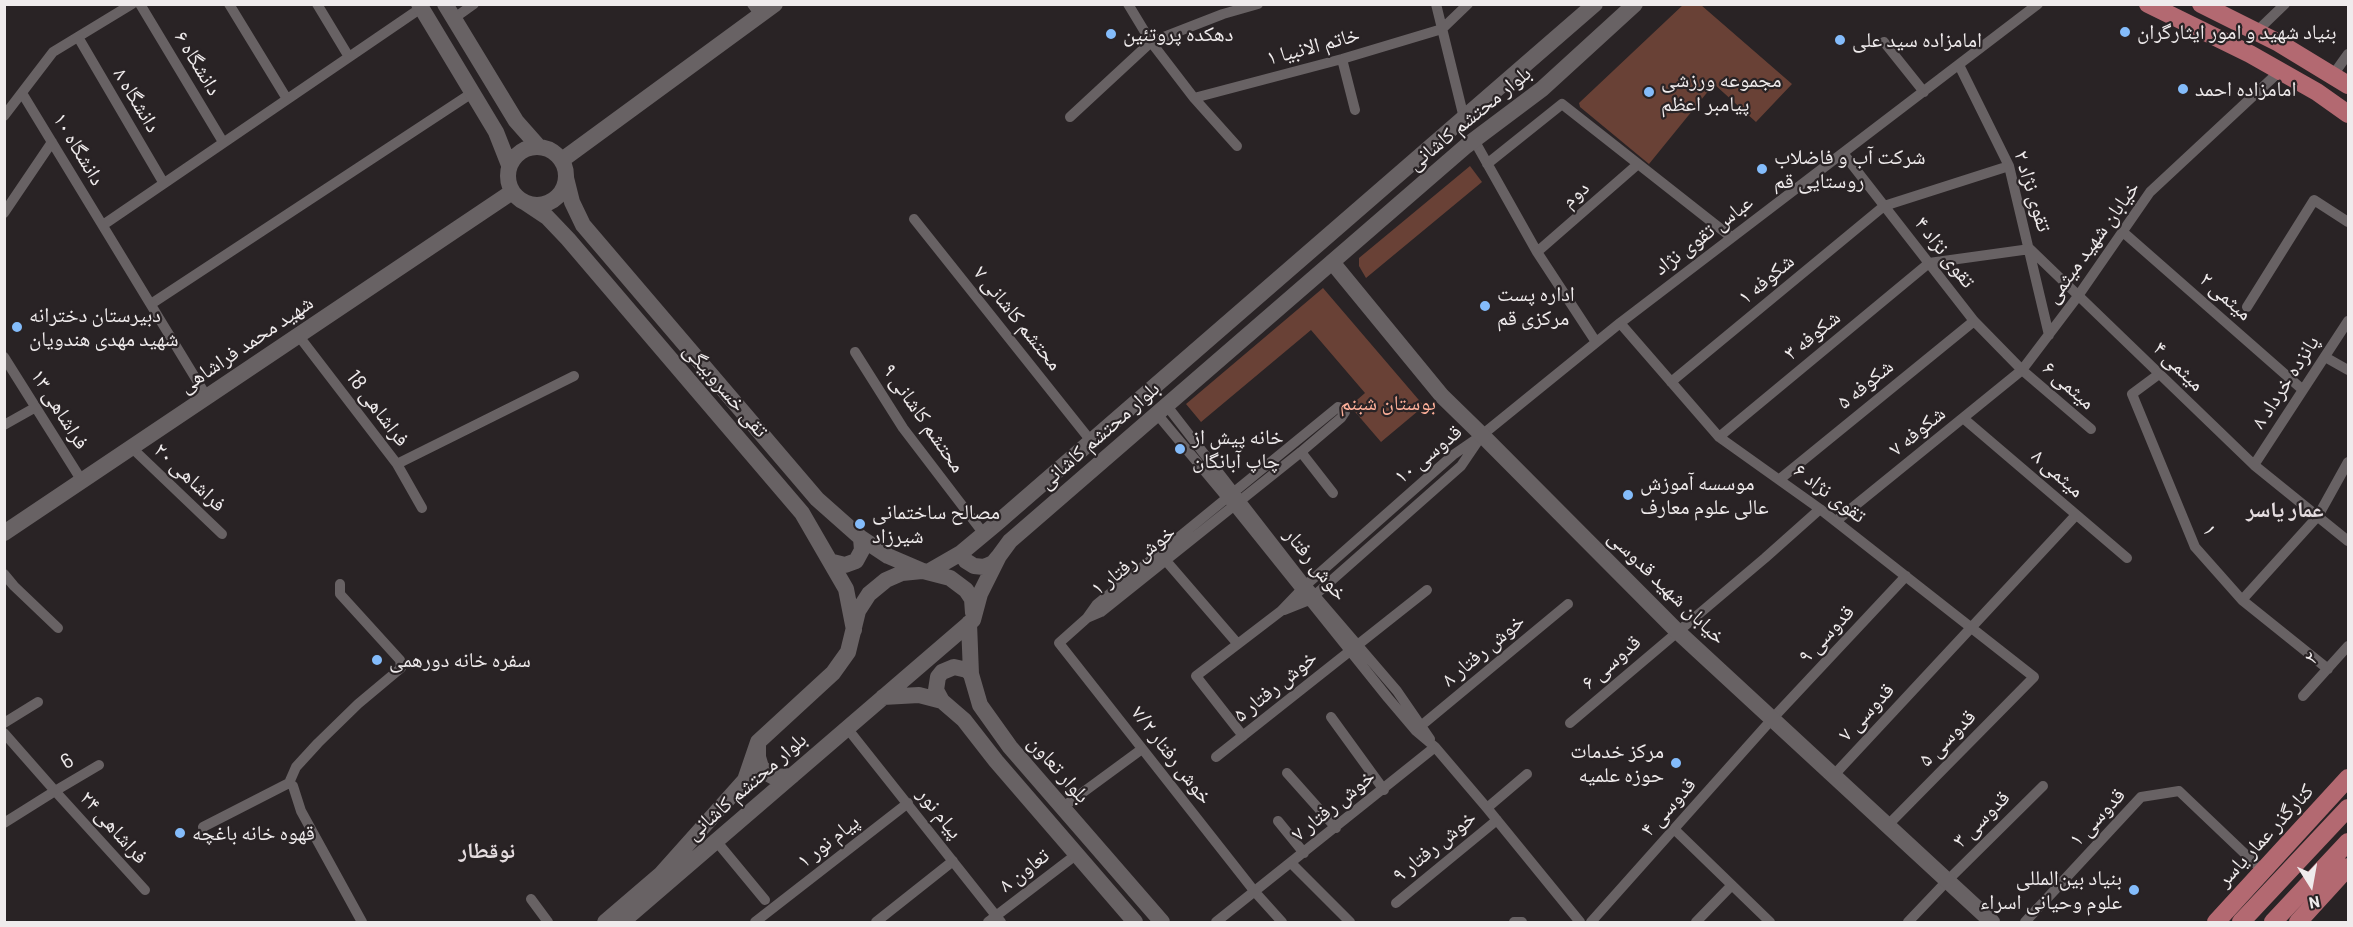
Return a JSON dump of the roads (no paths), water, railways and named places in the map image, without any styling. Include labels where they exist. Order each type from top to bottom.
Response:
[{"type":"main road","points":[[562,160],[756,10],[775,4]]},
{"type":"main road","name":"بلوار محتشم کاشانی","points":[[605,922],[661,874],[745,780],[758,742],[833,673],[848,652],[858,610],[869,594],[885,580],[902,573],[925,571],[961,553],[1595,4]]},
{"type":"main road","name":"بلوار محتشم کاشانی","points":[[622,922],[971,621],[980,594],[999,556],[1011,541],[1474,140],[1542,89],[1635,4]]},
{"type":"main road","points":[[2148,4],[2198,27],[2280,71],[2349,114]]},
{"type":"main road","points":[[2201,4],[2224,9],[2257,32],[2341,80]]},
{"type":"main road","points":[[420,6],[496,132],[509,165],[508,183],[512,192],[526,203],[544,204],[552,201],[564,187],[566,178],[562,160],[556,153],[539,147],[516,121],[449,12]]},
{"type":"main road","points":[[509,165],[521,151],[539,147]]},
{"type":"main road","name":"تقی خسروبیگی","points":[[566,178],[572,202],[583,225],[817,499],[861,538],[888,556],[950,578],[966,590],[974,608],[971,621]]},
{"type":"main road","name":"شهید محمد فراشاهی","points":[[4,533],[512,192]]},
{"type":"main road","name":"تقی خسروبیگی","points":[[526,203],[547,217],[568,239],[802,513],[833,562],[846,588],[854,630]]},
{"type":"main road","name":"خیابان شهید قدوسی","points":[[1332,262],[1443,396],[1677,631],[1992,922]]},
{"type":"main road","points":[[833,562],[845,565],[856,561],[862,550],[861,538]]},
{"type":"main road","points":[[961,553],[966,561],[974,566],[984,567],[993,563],[999,556]]},
{"type":"main road","name":"بلوار تعاون","points":[[971,621],[971,674],[980,705],[1010,747],[1162,922]]},
{"type":"main road","points":[[942,701],[936,690],[938,677],[942,672],[954,667],[971,674]]},
{"type":"main road","points":[[883,697],[919,695],[942,701]]},
{"type":"main road","name":"بلوار تعاون","points":[[942,701],[964,720],[1135,922]]},
{"type":"main road","points":[[758,742],[761,767],[774,777],[792,776]]},
{"type":"main road","name":"کنارگذر عمار یاسر","points":[[2216,922],[2349,778]]},
{"type":"main road","points":[[2241,922],[2349,808]]},
{"type":"main road","points":[[696,833],[696,846],[700,849],[714,845]]},
{"type":"main road","points":[[2273,922],[2349,842]]},
{"type":"main road","points":[[2298,922],[2349,867]]},
{"type":"main road","points":[[2216,922],[2278,883]]},
{"type":"street","points":[[4,116],[53,52],[132,4]]},
{"type":"street","name":"دانشگاه ۶","points":[[140,4],[223,142]]},
{"type":"street","points":[[230,4],[287,99]]},
{"type":"street","points":[[317,4],[349,57]]},
{"type":"street","points":[[449,12],[474,4]]},
{"type":"street","points":[[1128,4],[1151,42],[1194,98],[1237,146]]},
{"type":"street","points":[[1070,117],[1151,42],[1222,9],[1258,4]]},
{"type":"street","points":[[1436,4],[1464,118]]},
{"type":"street","points":[[1442,29],[1468,4]]},
{"type":"street","name":"عباس تقوی نژاد","points":[[1482,435],[1620,323],[2038,4]]},
{"type":"street","points":[[2257,32],[2285,4]]},
{"type":"street","points":[[102,225],[420,6]]},
{"type":"street","name":"خاتم الانبیا ۱","points":[[1194,98],[1342,59],[1442,29]]},
{"type":"street","name":"دانشگاه ۸","points":[[78,37],[163,182]]},
{"type":"street","points":[[1884,42],[1924,92]]},
{"type":"street","points":[[2341,80],[2349,54]]},
{"type":"street","points":[[1342,59],[1355,110]]},
{"type":"street","name":"تقوی نژاد ۲","points":[[1959,65],[2009,166],[2049,335]]},
{"type":"street","name":"خیابان شهید میثمی","points":[[2022,370],[2078,296],[2150,192],[2280,71]]},
{"type":"street","name":"دانشگاه ۱۰","points":[[22,93],[207,397]]},
{"type":"street","points":[[151,304],[472,93]]},
{"type":"street","points":[[1487,164],[1562,104],[1731,237]]},
{"type":"street","points":[[1474,140],[1537,252],[1596,342]]},
{"type":"street","points":[[4,213],[52,142]]},
{"type":"street","name":"تقوی نژاد ۴","points":[[1843,153],[1974,321],[2022,370]]},
{"type":"street","name":"دوم","points":[[1537,252],[1638,164]]},
{"type":"street","points":[[1884,206],[2009,166]]},
{"type":"street","points":[[2247,307],[2314,200],[2349,222]]},
{"type":"street","name":"شکوفه ۱","points":[[1671,382],[1884,206]]},
{"type":"street","name":"محتشم کاشانی ۷","points":[[914,219],[1091,441]]},
{"type":"street","name":"میثمی ۲","points":[[2123,232],[2303,390]]},
{"type":"street","points":[[1929,263],[2030,249]]},
{"type":"street","name":"میثمی ۴","points":[[2030,249],[2254,465],[2349,541]]},
{"type":"street","name":"شکوفه ۳","points":[[1719,436],[1929,263]]},
{"type":"street","name":"شکوفه ۵","points":[[1780,479],[1974,321]]},
{"type":"street","name":"پانزده خرداد ۸","points":[[2254,465],[2349,321]]},
{"type":"street","name":"تقوی نژاد ۶","points":[[1620,323],[1719,436],[1836,521],[2034,677]]},
{"type":"street","name":"فراشاهی 18","points":[[298,335],[397,464],[422,508]]},
{"type":"street","name":"محتشم کاشانی ۹","points":[[855,352],[903,428],[984,534]]},
{"type":"street","name":"فراشاهی ۱۳","points":[[4,357],[82,481]]},
{"type":"street","points":[[2325,357],[2349,370]]},
{"type":"street","name":"شکوفه ۷","points":[[1836,521],[2022,370]]},
{"type":"street","name":"میثمی ۶","points":[[2022,370],[2091,429]]},
{"type":"street","name":"۱","points":[[2159,374],[2132,394],[2195,547],[2242,600],[2328,669]]},
{"type":"street","points":[[397,464],[574,376]]},
{"type":"street","points":[[4,424],[36,407]]},
{"type":"street","points":[[1338,407],[1344,409],[1344,415],[1301,452],[1233,499],[1338,407]]},
{"type":"street","name":"خوش رفتار","points":[[1162,410],[1303,588],[1422,725],[1435,747]]},
{"type":"street","name":"میثمی ۸","points":[[1963,418],[2127,558]]},
{"type":"street","name":"قدوسی ۱۰","points":[[1281,611],[1303,588],[1453,455],[1482,435]]},
{"type":"street","name":"قدوسی ۱۰","points":[[1312,598],[1461,466],[1482,435]]},
{"type":"street","name":"فراشاهی ۲۰","points":[[132,448],[222,534]]},
{"type":"street","points":[[1301,452],[1333,493]]},
{"type":"street","points":[[2242,600],[2318,516],[2349,462]]},
{"type":"street","name":"خوش رفتار ۱","points":[[1059,643],[1087,618],[1097,604],[1233,499]]},
{"type":"street","name":"قدوسی ۶","points":[[1570,723],[1820,509]]},
{"type":"street","name":"قدوسی ۷","points":[[1834,775],[2076,515]]},
{"type":"street","points":[[1162,556],[1237,643]]},
{"type":"street","points":[[4,574],[58,628]]},
{"type":"street","name":"قدوسی ۹","points":[[1773,718],[1906,576]]},
{"type":"street","points":[[203,827],[289,783],[296,767],[318,743],[358,704],[401,668],[400,660],[340,594],[340,584]]},
{"type":"street","name":"خوش رفتار ۵","points":[[1216,757],[1427,590]]},
{"type":"street","points":[[1243,736],[1196,676],[1281,611],[1312,598]]},
{"type":"street","name":"خوش رفتار ۸","points":[[1422,725],[1568,604]]},
{"type":"street","name":"خوش رفتار ۷/۲","points":[[1059,643],[1255,892],[1282,922]]},
{"type":"street","name":"۲","points":[[2303,696],[2349,646]]},
{"type":"street","name":"خوش رفتار","points":[[1354,648],[1416,731],[1435,747],[1580,922]]},
{"type":"street","name":"قدوسی ۵","points":[[1888,825],[2034,677]]},
{"type":"street","points":[[4,723],[38,702]]},
{"type":"street","points":[[1331,717],[1384,790]]},
{"type":"street","name":"قدوسی ۴","points":[[1591,922],[1773,718]]},
{"type":"street","name":"پیام نور","points":[[847,728],[953,861],[995,921]]},
{"type":"street","name":"فراشاهی ۲۴","points":[[4,733],[145,890]]},
{"type":"street","name":"خوش رفتار ۷","points":[[1216,922],[1435,747]]},
{"type":"street","points":[[1063,807],[1142,749]]},
{"type":"street","name":"6","points":[[55,791],[99,765]]},
{"type":"street","points":[[1287,773],[1336,828]]},
{"type":"street","points":[[1487,808],[1527,774]]},
{"type":"street","points":[[289,783],[293,786],[301,811],[362,922]]},
{"type":"street","name":"قدوسی ۳","points":[[1908,922],[2043,786]]},
{"type":"street","name":"قدوسی ۱","points":[[2025,922],[2141,797],[2179,790],[2262,870]]},
{"type":"street","name":"فراشاهی ۲۴","points":[[4,823],[55,791]]},
{"type":"street","name":"پیام نور ۱","points":[[755,922],[769,905],[908,803]]},
{"type":"street","name":"خوش رفتار ۹","points":[[1396,903],[1497,820]]},
{"type":"street","points":[[1278,822],[1304,853]]},
{"type":"street","points":[[1674,829],[1770,922]]},
{"type":"street","points":[[714,845],[769,905]]},
{"type":"street","name":"تعاون ۸","points":[[995,921],[1077,854]]},
{"type":"street","points":[[876,922],[953,861]]},
{"type":"street","points":[[1291,863],[1350,922]]},
{"type":"street","points":[[1696,922],[1731,886]]},
{"type":"street","points":[[531,899],[548,922]]},
{"type":"street","points":[[1514,922],[1522,922]]},
{"type":"place","name":"بنیاد شهید و امور ایثارگران","points":[[2125,32]]},
{"type":"place","name":"دهکده پروتئین","points":[[1111,34]]},
{"type":"place","name":"امامزاده سید علی","points":[[1840,40]]},
{"type":"place","name":"امامزاده احمد","points":[[2183,89]]},
{"type":"place","name":"مجموعه ورزشی پیامبر اعظم","points":[[1649,92]]},
{"type":"place","name":"شرکت آب و فاضلاب روستایی قم","points":[[1762,169]]},
{"type":"place","name":"اداره پست مرکزی قم","points":[[1485,306]]},
{"type":"place","name":"دبیرستان دخترانه شهید مهدی هندویان","points":[[17,327]]},
{"type":"place","name":"خانه پیش از چاپ آبانگان","points":[[1180,449]]},
{"type":"place","name":"موسسه آموزش عالی علوم معارف","points":[[1628,495]]},
{"type":"place","name":"مصالح ساختمانی شیرزاد","points":[[860,524]]},
{"type":"place","name":"سفره خانه دورهمی","points":[[377,660]]},
{"type":"place","name":"مرکز خدمات حوزه علمیه","points":[[1676,763]]},
{"type":"place","name":"قهوه خانه باغچه","points":[[180,833]]},
{"type":"place","name":"بنیاد بین‌المللی علوم وحیانی اسراء","points":[[2134,890]]},
{"type":"district","name":"عمار یاسر","points":[[2285,510]]},
{"type":"district","name":"نوقطار","points":[[487,851]]},
{"type":"park label","name":"بوستان شبنم","points":[[1388,403]]}]
